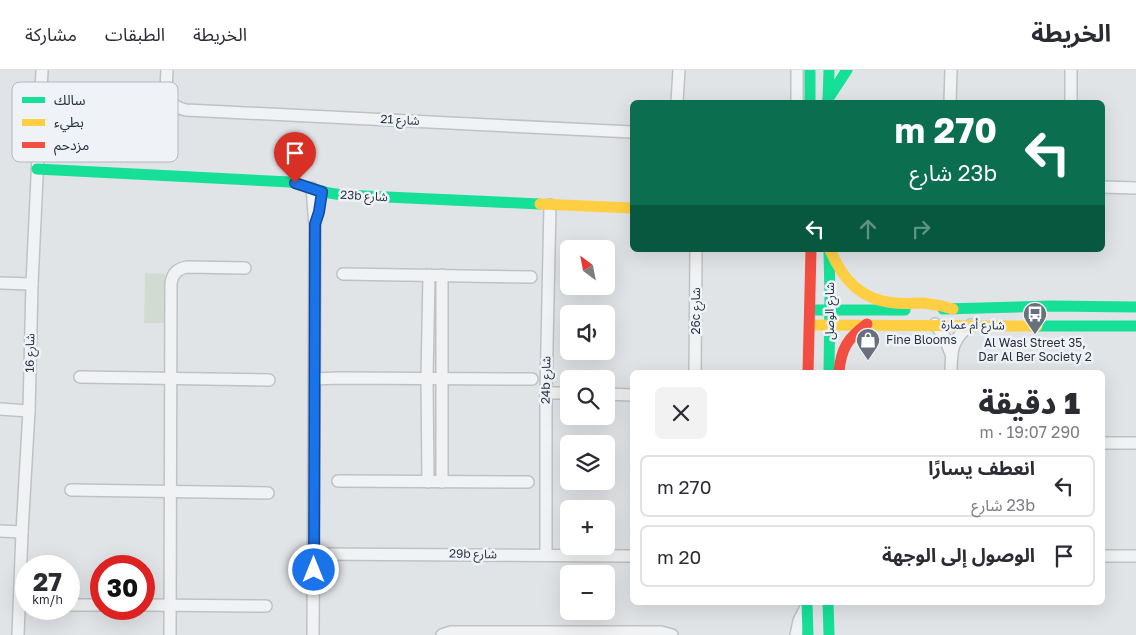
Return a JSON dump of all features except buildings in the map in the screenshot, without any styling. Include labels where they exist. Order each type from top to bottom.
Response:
[{"type":"street","points":[[677,100],[679,70]]},
{"type":"street","points":[[797,70],[798,100]]},
{"type":"street","points":[[810,70],[810,100]]},
{"type":"street","points":[[828,100],[829,70]]},
{"type":"street","points":[[829,100],[847,70]]},
{"type":"street","points":[[950,100],[951,70]]},
{"type":"street","points":[[1071,70],[1071,100]]},
{"type":"street","name":"شارع 21","points":[[178,107],[186,110],[630,132]]},
{"type":"street","name":"شارع 16","points":[[18,635],[29,411],[37,162]]},
{"type":"street","name":"23b شارع","points":[[37,169],[290,182],[343,195],[630,208]]},
{"type":"street","points":[[1105,187],[1136,188]]},
{"type":"street","points":[[313,635],[315,224],[319,212],[317,190]]},
{"type":"street","name":"24b شارع","points":[[546,555],[546,393],[550,205]]},
{"type":"street","name":"26c شارع","points":[[695,370],[696,252]]},
{"type":"street","name":"شارع الوصل","points":[[808,370],[811,252]]},
{"type":"street","name":"شارع الوصل","points":[[829,252],[829,370]]},
{"type":"street","points":[[830,252],[845,277],[852,285],[866,295],[881,301],[930,304],[953,309]]},
{"type":"street","points":[[170,635],[172,277],[181,268],[187,267],[246,268]]},
{"type":"street","points":[[343,274],[531,277]]},
{"type":"street","points":[[428,482],[429,274]]},
{"type":"street","points":[[442,275],[442,482]]},
{"type":"street","points":[[0,283],[32,284]]},
{"type":"street","name":"شارع أم عمارة","points":[[810,310],[1050,306],[1136,307]]},
{"type":"street","name":"شارع أم عمارة","points":[[809,330],[830,324],[1136,326]]},
{"type":"street","points":[[839,370],[843,348],[851,337],[867,324]]},
{"type":"street","points":[[935,324],[947,342],[951,356]]},
{"type":"street","points":[[951,370],[951,356],[955,341],[971,325]]},
{"type":"street","points":[[809,330],[818,334],[818,370]]},
{"type":"street","points":[[80,377],[269,380]]},
{"type":"street","points":[[314,379],[532,379]]},
{"type":"street","points":[[546,393],[560,393]]},
{"type":"street","points":[[615,394],[630,395]]},
{"type":"street","points":[[0,409],[29,411]]},
{"type":"street","points":[[1105,442],[1136,443]]},
{"type":"street","points":[[338,482],[528,482]]},
{"type":"street","points":[[70,490],[268,494]]},
{"type":"street","points":[[0,531],[22,532]]},
{"type":"street","name":"29b شارع","points":[[314,554],[630,556]]},
{"type":"street","points":[[1105,556],[1136,556]]},
{"type":"street","points":[[155,605],[266,606]]},
{"type":"street","points":[[796,635],[799,621],[807,605]]},
{"type":"street","points":[[807,605],[808,635]]},
{"type":"street","points":[[828,605],[828,635]]},
{"type":"street","points":[[442,635],[451,632],[661,632],[672,635]]},
{"type":"shaded area","points":[[145,273],[165,274],[164,323],[144,323]]},
{"type":"traffic: fast","points":[[810,70],[810,100]]},
{"type":"traffic: fast","points":[[828,100],[829,70]]},
{"type":"traffic: fast","points":[[828,99],[847,70]]},
{"type":"traffic: fast","points":[[37,169],[290,182],[343,195],[540,204]]},
{"type":"traffic: fast","points":[[829,253],[829,370]]},
{"type":"traffic: fast","points":[[943,309],[1050,306],[1136,307]]},
{"type":"traffic: fast","points":[[810,310],[905,310]]},
{"type":"traffic: fast","points":[[1037,326],[1136,326]]},
{"type":"traffic: fast","points":[[807,605],[808,635]]},
{"type":"traffic: fast","points":[[828,605],[829,635]]},
{"type":"traffic: slow","points":[[540,204],[630,208]]},
{"type":"traffic: slow","points":[[831,252],[847,279],[855,287],[872,298],[895,303],[938,305],[953,309]]},
{"type":"traffic: slow","points":[[810,325],[1037,326]]},
{"type":"traffic: jam","points":[[808,370],[811,252]]},
{"type":"traffic: jam","points":[[839,370],[844,350],[850,339],[867,324]]},
{"type":"place","name":"Al Wasl Street 35, Dar Al Ber Society 2","points":[[1035,335]]},
{"type":"place","name":"Fine Blooms","points":[[868,361]]},
{"type":"route","points":[[295,183],[322,192],[315,224],[314,570]]}]
